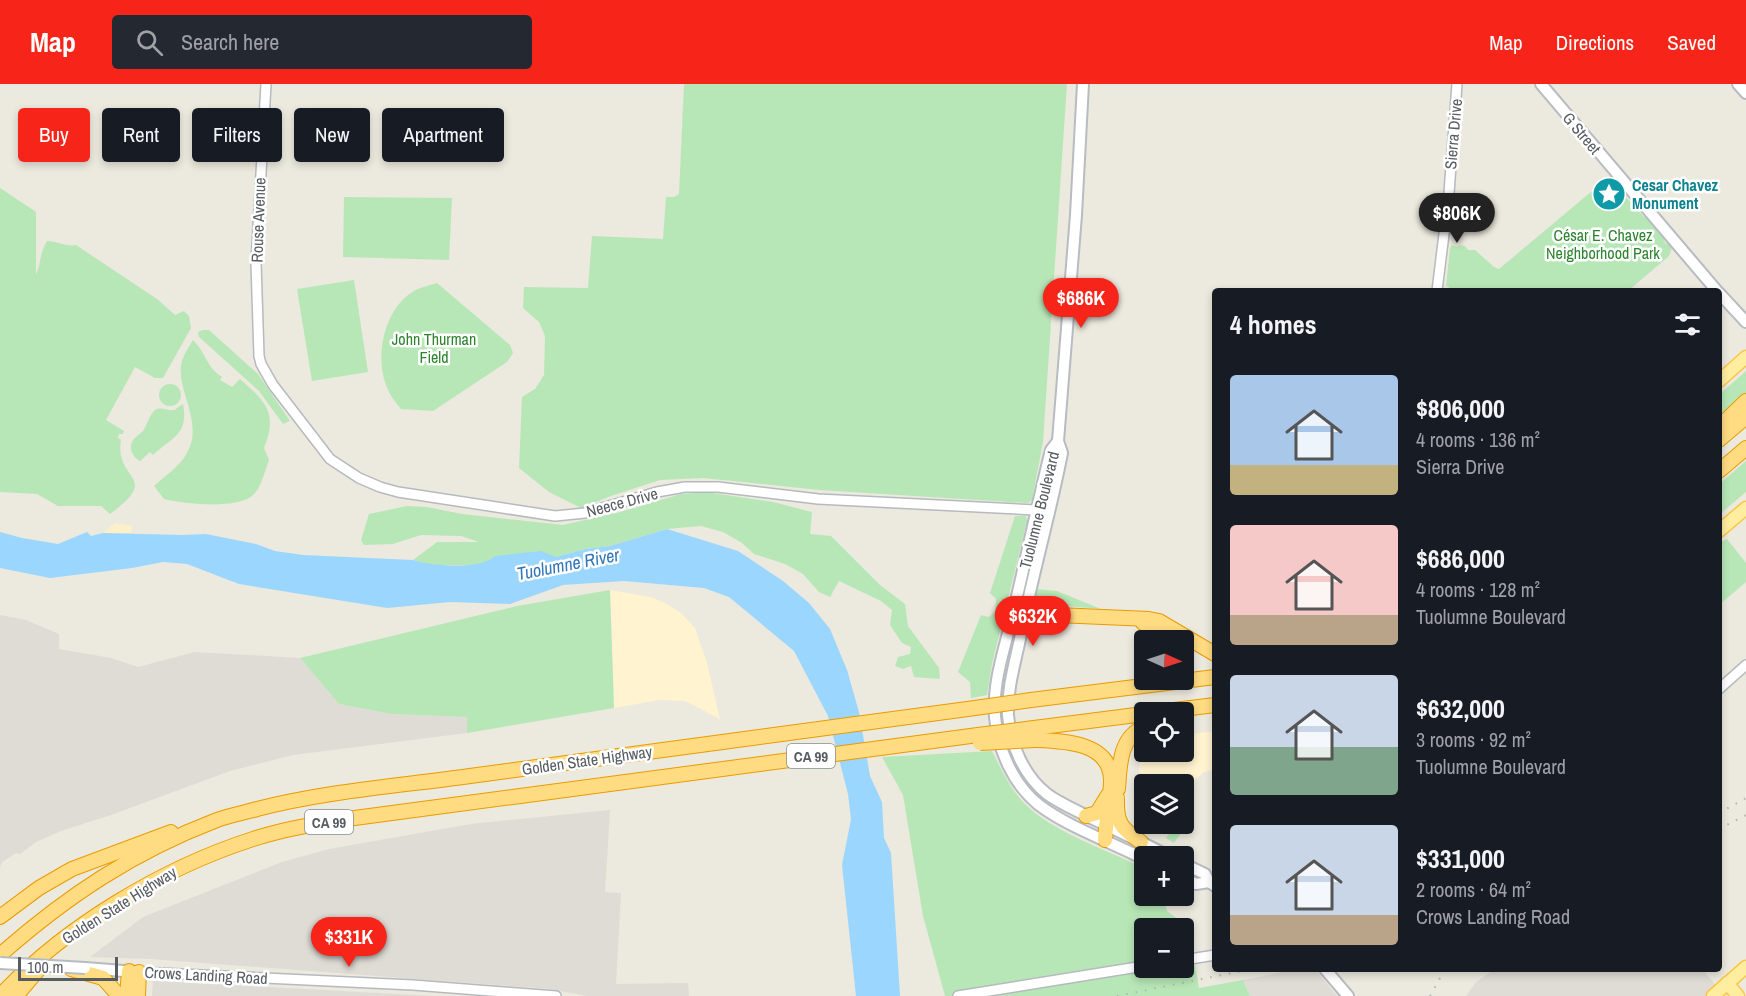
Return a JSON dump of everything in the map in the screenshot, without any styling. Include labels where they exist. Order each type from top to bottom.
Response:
[{"type":"highway","points":[[1722,424],[1746,401]]},
{"type":"highway","points":[[1722,437],[1746,417]]},
{"type":"highway","points":[[1722,468],[1746,448]]},
{"type":"highway","points":[[1020,609],[1057,615],[1159,621],[1212,652]]},
{"type":"highway","points":[[1130,619],[1156,630]]},
{"type":"highway","name":"Golden State Highway","points":[[0,956],[64,903],[98,879],[151,849],[219,819],[290,801],[329,793],[466,777],[1212,677]]},
{"type":"highway","points":[[1031,700],[1134,680]]},
{"type":"highway","points":[[1194,708],[1212,705]]},
{"type":"highway","points":[[1194,717],[1212,714]]},
{"type":"highway","points":[[1034,734],[1134,716]]},
{"type":"highway","points":[[1107,831],[1124,747],[1134,733]]},
{"type":"highway","points":[[1034,734],[1075,742],[1101,757],[1109,768],[1118,820],[1123,829],[1141,842]]},
{"type":"highway","name":"Golden State Highway","points":[[0,996],[25,970],[66,937],[111,907],[175,870],[252,839],[281,831],[346,819],[703,770],[918,743],[1034,734]]},
{"type":"highway","points":[[1086,816],[1097,813],[1113,793]]},
{"type":"highway","points":[[0,917],[39,888],[81,865],[192,824],[219,819]]},
{"type":"highway","points":[[16,996],[66,937]]},
{"type":"highway","points":[[60,966],[84,970],[103,978],[120,996]]},
{"type":"highway","points":[[127,996],[134,972]]},
{"type":"highway","points":[[134,972],[138,996]]},
{"type":"main road","name":"Tuolumne Boulevard","points":[[1083,84],[1076,215],[1058,441],[1062,453],[1048,514],[1020,609],[1004,651],[995,700],[995,718],[1001,749],[1017,780],[1039,804],[1065,820],[1107,831],[1149,846]]},
{"type":"main road","name":"G Street","points":[[1541,84],[1715,288]]},
{"type":"main road","points":[[1738,84],[1746,93]]},
{"type":"main road","name":"G Street","points":[[1722,296],[1746,322]]},
{"type":"main road","points":[[1722,378],[1746,357]]},
{"type":"main road","name":"Tuolumne Boulevard","points":[[1058,441],[1051,450],[1036,510],[1020,609],[1008,717],[1014,744],[1028,773],[1047,794],[1086,816],[1134,851]]},
{"type":"main road","points":[[1722,528],[1746,508]]},
{"type":"main road","points":[[1194,869],[1205,874],[1212,884]]},
{"type":"main road","points":[[1194,883],[1212,884]]},
{"type":"main road","points":[[0,963],[60,966]]},
{"type":"main road","points":[[1713,996],[1746,967]]},
{"type":"main road","name":"Crows Landing Road","points":[[84,970],[134,972]]},
{"type":"main road","points":[[1328,972],[1348,996]]},
{"type":"main road","points":[[1727,983],[1738,996]]},
{"type":"street","name":"Rouse Avenue","points":[[259,356],[256,263],[266,84]]},
{"type":"street","name":"Sierra Drive","points":[[1437,288],[1448,203],[1457,84]]},
{"type":"street","name":"Neece Drive","points":[[259,356],[273,386],[330,459],[365,481],[411,495],[555,516],[585,513],[657,492],[685,487],[717,487],[818,499],[1036,510],[1048,514]]},
{"type":"street","points":[[1722,685],[1746,665]]},
{"type":"street","points":[[1194,958],[1212,955]]},
{"type":"street","points":[[958,996],[1134,968]]},
{"type":"street","name":"Crows Landing Road","points":[[134,972],[413,985],[556,996]]},
{"type":"shaded area","points":[[610,590],[651,597],[667,604],[681,613],[695,628],[707,663],[720,719],[685,701],[659,700],[614,708]]},
{"type":"shaded area","points":[[0,615],[26,620],[59,634],[59,649],[111,658],[138,667],[195,652],[300,658],[339,704],[391,714],[467,717],[467,733],[293,755],[230,771],[61,831],[36,842],[20,854],[16,853],[2,862],[0,868]]},
{"type":"shaded area","points":[[1212,731],[1212,770],[1204,772],[1194,780],[1194,774],[1139,774],[1140,762],[1194,762],[1194,734]]},
{"type":"shaded area","points":[[610,810],[605,892],[621,893],[616,984],[688,983],[689,996],[587,996],[550,989],[150,959],[90,957],[143,917],[282,862],[329,849],[471,824]]},
{"type":"shaded area","points":[[1283,972],[1317,972],[1337,996],[1250,996],[1243,980]]},
{"type":"shaded area","points":[[1491,972],[1705,972],[1725,996],[1466,996],[1476,982]]},
{"type":"shaded area","points":[[153,981],[435,996],[152,996]]},
{"type":"green space","points":[[684,84],[1067,84],[1043,442],[1032,500],[1028,503],[819,490],[703,478],[660,480],[581,508],[549,492],[519,468],[522,397],[535,389],[544,375],[545,336],[539,322],[523,308],[524,287],[588,288],[592,236],[663,239],[666,197],[679,194]]},
{"type":"green space","name":"César E. Chavez Neighborhood Park","points":[[1610,179],[1672,248],[1669,256],[1632,288],[1449,288],[1446,286],[1452,245],[1475,250],[1499,269],[1598,186],[1602,186]]},
{"type":"green space","points":[[0,188],[36,212],[36,275],[47,241],[76,245],[157,299],[175,315],[184,311],[189,316],[191,328],[163,378],[155,378],[135,367],[106,420],[124,431],[123,434],[119,434],[118,438],[121,440],[121,454],[135,485],[133,492],[110,514],[101,506],[58,506],[37,494],[0,492]]},
{"type":"green space","points":[[344,197],[452,198],[449,260],[343,257]]},
{"type":"green space","points":[[354,280],[368,372],[312,381],[297,289]]},
{"type":"green space","name":"John Thurman Field","points":[[437,283],[510,345],[513,353],[507,362],[433,411],[401,409],[389,392],[383,373],[381,361],[384,335],[388,322],[402,301],[417,289]]},
{"type":"green space","points":[[209,330],[258,374],[290,421],[283,424],[259,391],[199,337],[198,332]]},
{"type":"green space","points":[[193,340],[213,369],[222,377],[220,380],[232,387],[240,379],[257,395],[267,409],[270,426],[264,448],[269,460],[259,487],[247,499],[225,504],[173,501],[164,499],[154,486],[180,462],[192,441],[193,429],[181,371],[183,358]]},
{"type":"green space","points":[[1746,371],[1746,395],[1722,417],[1722,392]]},
{"type":"green space","points":[[170,384],[180,391],[181,395],[174,405],[170,406],[160,399],[159,395],[166,385]]},
{"type":"green space","points":[[183,404],[184,423],[177,434],[153,455],[150,452],[140,461],[137,459],[131,450],[133,440],[143,431],[153,412],[160,408],[174,410]]},
{"type":"green space","points":[[1746,461],[1746,492],[1722,512],[1722,481]]},
{"type":"green space","points":[[706,492],[773,502],[812,512],[810,534],[831,536],[880,585],[905,604],[908,626],[939,668],[940,679],[914,677],[911,666],[903,669],[895,666],[898,657],[910,654],[911,647],[902,643],[890,625],[892,610],[881,601],[839,581],[830,597],[819,592],[803,574],[785,564],[754,554],[742,543],[723,532],[701,526],[667,529],[610,546],[585,549],[556,557],[467,565],[428,565],[413,560],[437,542],[479,542],[461,536],[421,535],[393,544],[364,545],[361,540],[369,514],[407,506],[563,525],[620,512],[681,494]]},
{"type":"green space","points":[[1015,516],[1026,516],[1027,521],[992,664],[987,695],[971,698],[970,682],[958,672],[981,615],[989,617],[995,611],[996,599],[990,593]]},
{"type":"green space","points":[[1727,539],[1746,563],[1746,582],[1722,602],[1722,542]]},
{"type":"green space","points":[[1036,589],[1057,591],[1101,609],[1042,604],[1035,600]]},
{"type":"green space","points":[[610,590],[614,708],[467,733],[467,717],[391,714],[339,704],[300,658],[517,606]]},
{"type":"green space","points":[[992,751],[1014,791],[1035,812],[1080,840],[1134,864],[1134,906],[1166,906],[1167,911],[1176,918],[1134,918],[1134,978],[1194,978],[1194,958],[1199,988],[1243,980],[1250,996],[945,996],[923,916],[903,795],[882,757]]},
{"type":"green space","points":[[1169,834],[1180,834],[1174,843],[1166,838]]},
{"type":"sand","points":[[115,523],[132,526],[131,533],[103,533]]},
{"type":"water","name":"Tuolumne River","points":[[667,529],[738,551],[783,581],[809,603],[830,629],[847,670],[859,712],[870,776],[882,802],[884,838],[891,853],[900,996],[856,996],[842,865],[851,819],[848,794],[828,716],[794,651],[729,597],[704,588],[624,581],[563,585],[510,604],[450,602],[387,608],[239,584],[187,564],[163,562],[50,578],[0,568],[0,532],[58,544],[87,532],[91,536],[103,533],[206,534],[256,544],[275,551],[303,555],[468,565],[495,556],[541,551],[556,557],[585,549],[610,546]]},
{"type":"railway","points":[[1722,811],[1746,798]]},
{"type":"railway","points":[[1722,827],[1746,815]]},
{"type":"railway","points":[[1117,996],[1237,972]]},
{"type":"railway","points":[[1430,996],[1443,972]]},
{"type":"place","name":"Cesar Chavez Monument","points":[[1609,194]]}]
